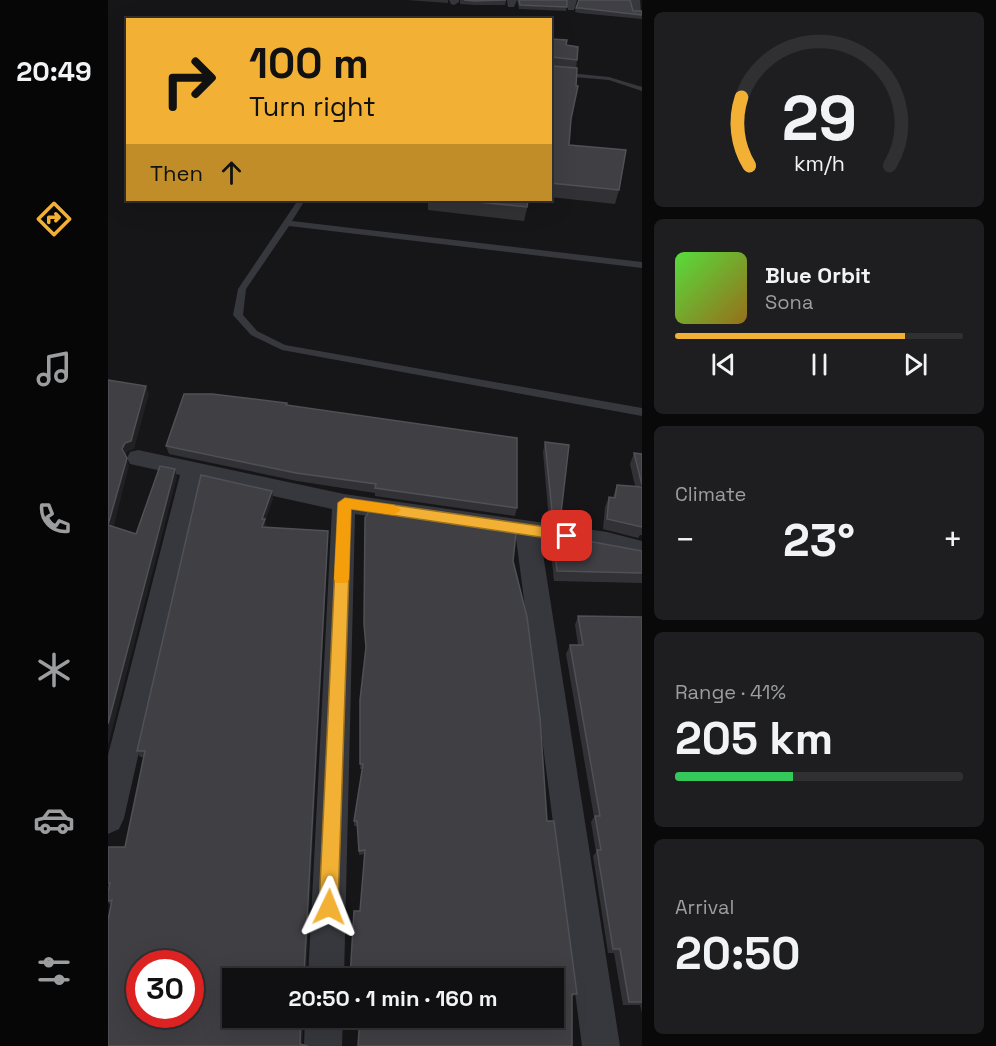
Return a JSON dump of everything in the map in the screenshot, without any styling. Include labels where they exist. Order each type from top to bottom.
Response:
[{"type":"street","points":[[635,0],[637,12]]},
{"type":"street","points":[[138,458],[345,503],[607,542],[642,551]]},
{"type":"street","points":[[108,818],[192,471]]},
{"type":"street","points":[[326,968],[345,503]]},
{"type":"street","points":[[527,530],[601,1046]]},
{"type":"street","points":[[323,1046],[324,1028]]},
{"type":"lane","points":[[552,73],[605,77],[628,82],[642,89]]},
{"type":"lane","points":[[300,201],[242,288],[238,315],[254,333],[282,347],[642,412]]},
{"type":"lane","points":[[287,223],[642,265]]},
{"type":"building","points":[[519,0],[567,0],[567,7],[520,5]]},
{"type":"building","points":[[579,0],[630,0],[633,11],[642,11],[642,15],[576,8]]},
{"type":"building","points":[[552,39],[567,40],[566,45],[578,47],[577,60],[552,57]]},
{"type":"building","points":[[552,66],[577,68],[576,86],[578,86],[571,119],[569,145],[626,150],[619,190],[552,183]]},
{"type":"building","points":[[468,201],[528,201],[527,207]]},
{"type":"building","points":[[108,380],[146,386],[131,441],[125,443],[122,449],[127,458],[108,525]]},
{"type":"building","points":[[184,394],[212,394],[287,403],[286,405],[517,438],[517,508],[375,488],[376,484],[296,473],[166,446]]},
{"type":"building","points":[[545,442],[569,445],[561,513],[552,511]]},
{"type":"building","points":[[634,453],[642,454],[642,485]]},
{"type":"building","points":[[160,466],[175,469],[108,724],[108,525],[136,534]]},
{"type":"building","points":[[201,475],[272,491],[262,519],[265,519],[262,527],[328,531],[304,968],[222,968],[222,1028],[301,1028],[300,1044],[308,1046],[108,1046],[108,920],[112,900],[108,901],[110,883],[108,883],[108,847],[125,847],[145,751],[137,751]]},
{"type":"building","points":[[617,485],[642,487],[642,527],[607,519],[609,497],[615,498]]},
{"type":"building","points":[[369,511],[516,533],[513,561],[527,617],[540,718],[547,821],[554,821],[577,994],[572,994],[572,1046],[358,1046],[359,1028],[564,1028],[564,968],[351,968],[354,911],[360,911],[365,850],[359,851],[357,821],[354,821],[363,764],[360,764],[360,700],[366,647],[364,624],[365,518]]},
{"type":"building","points":[[566,537],[642,551],[642,573],[557,571],[554,542],[566,542]]},
{"type":"building","points":[[578,616],[642,617],[642,1002],[629,1002],[620,949],[613,949],[597,850],[601,850],[595,816],[600,816],[570,645],[583,645]]},
{"type":"slow traffic","points":[[342,579],[345,503],[394,510]]},
{"type":"route","points":[[329,907],[345,503],[567,536]]}]
